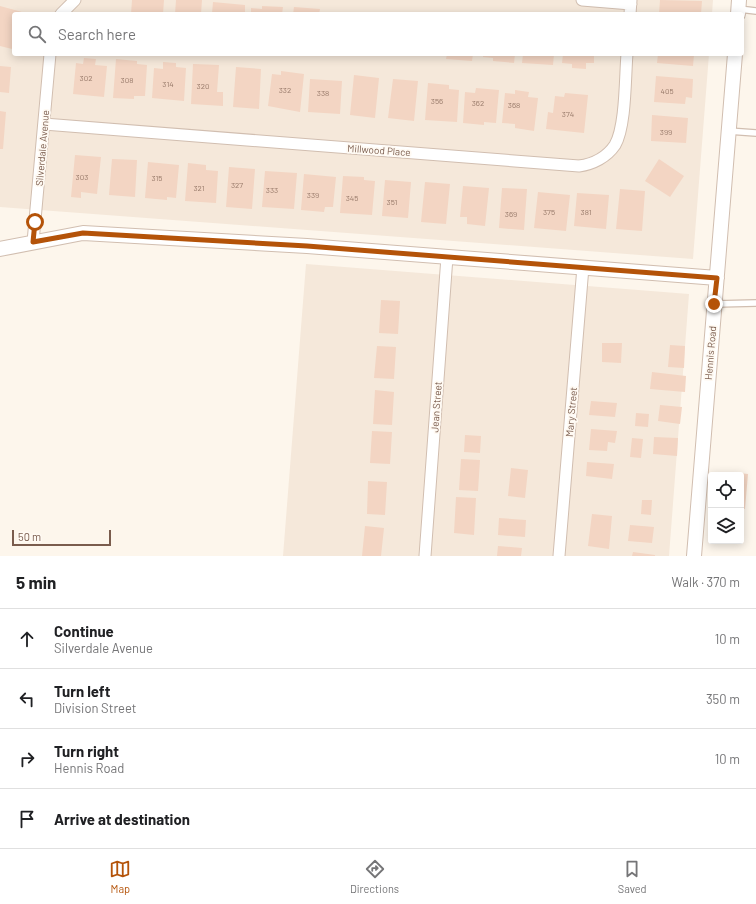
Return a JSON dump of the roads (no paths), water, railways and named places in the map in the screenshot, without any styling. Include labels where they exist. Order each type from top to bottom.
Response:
[{"type":"street","points":[[63,12],[75,0]]},
{"type":"street","points":[[582,0],[631,6]]},
{"type":"street","name":"Silverdale Avenue","points":[[33,242],[50,56]]},
{"type":"street","name":"Millwood Place","points":[[44,124],[579,166],[592,164],[604,156],[615,145],[621,126],[627,56]]},
{"type":"street","name":"Hennis Road","points":[[694,556],[735,56]]},
{"type":"street","points":[[0,249],[83,233],[307,246],[717,278]]},
{"type":"street","name":"Jean Street","points":[[425,556],[447,257]]},
{"type":"street","name":"Mary Street","points":[[559,556],[583,267]]},
{"type":"lane","points":[[738,8],[756,11]]},
{"type":"lane","points":[[728,131],[756,133]]},
{"type":"lane","points":[[714,304],[756,303]]}]
